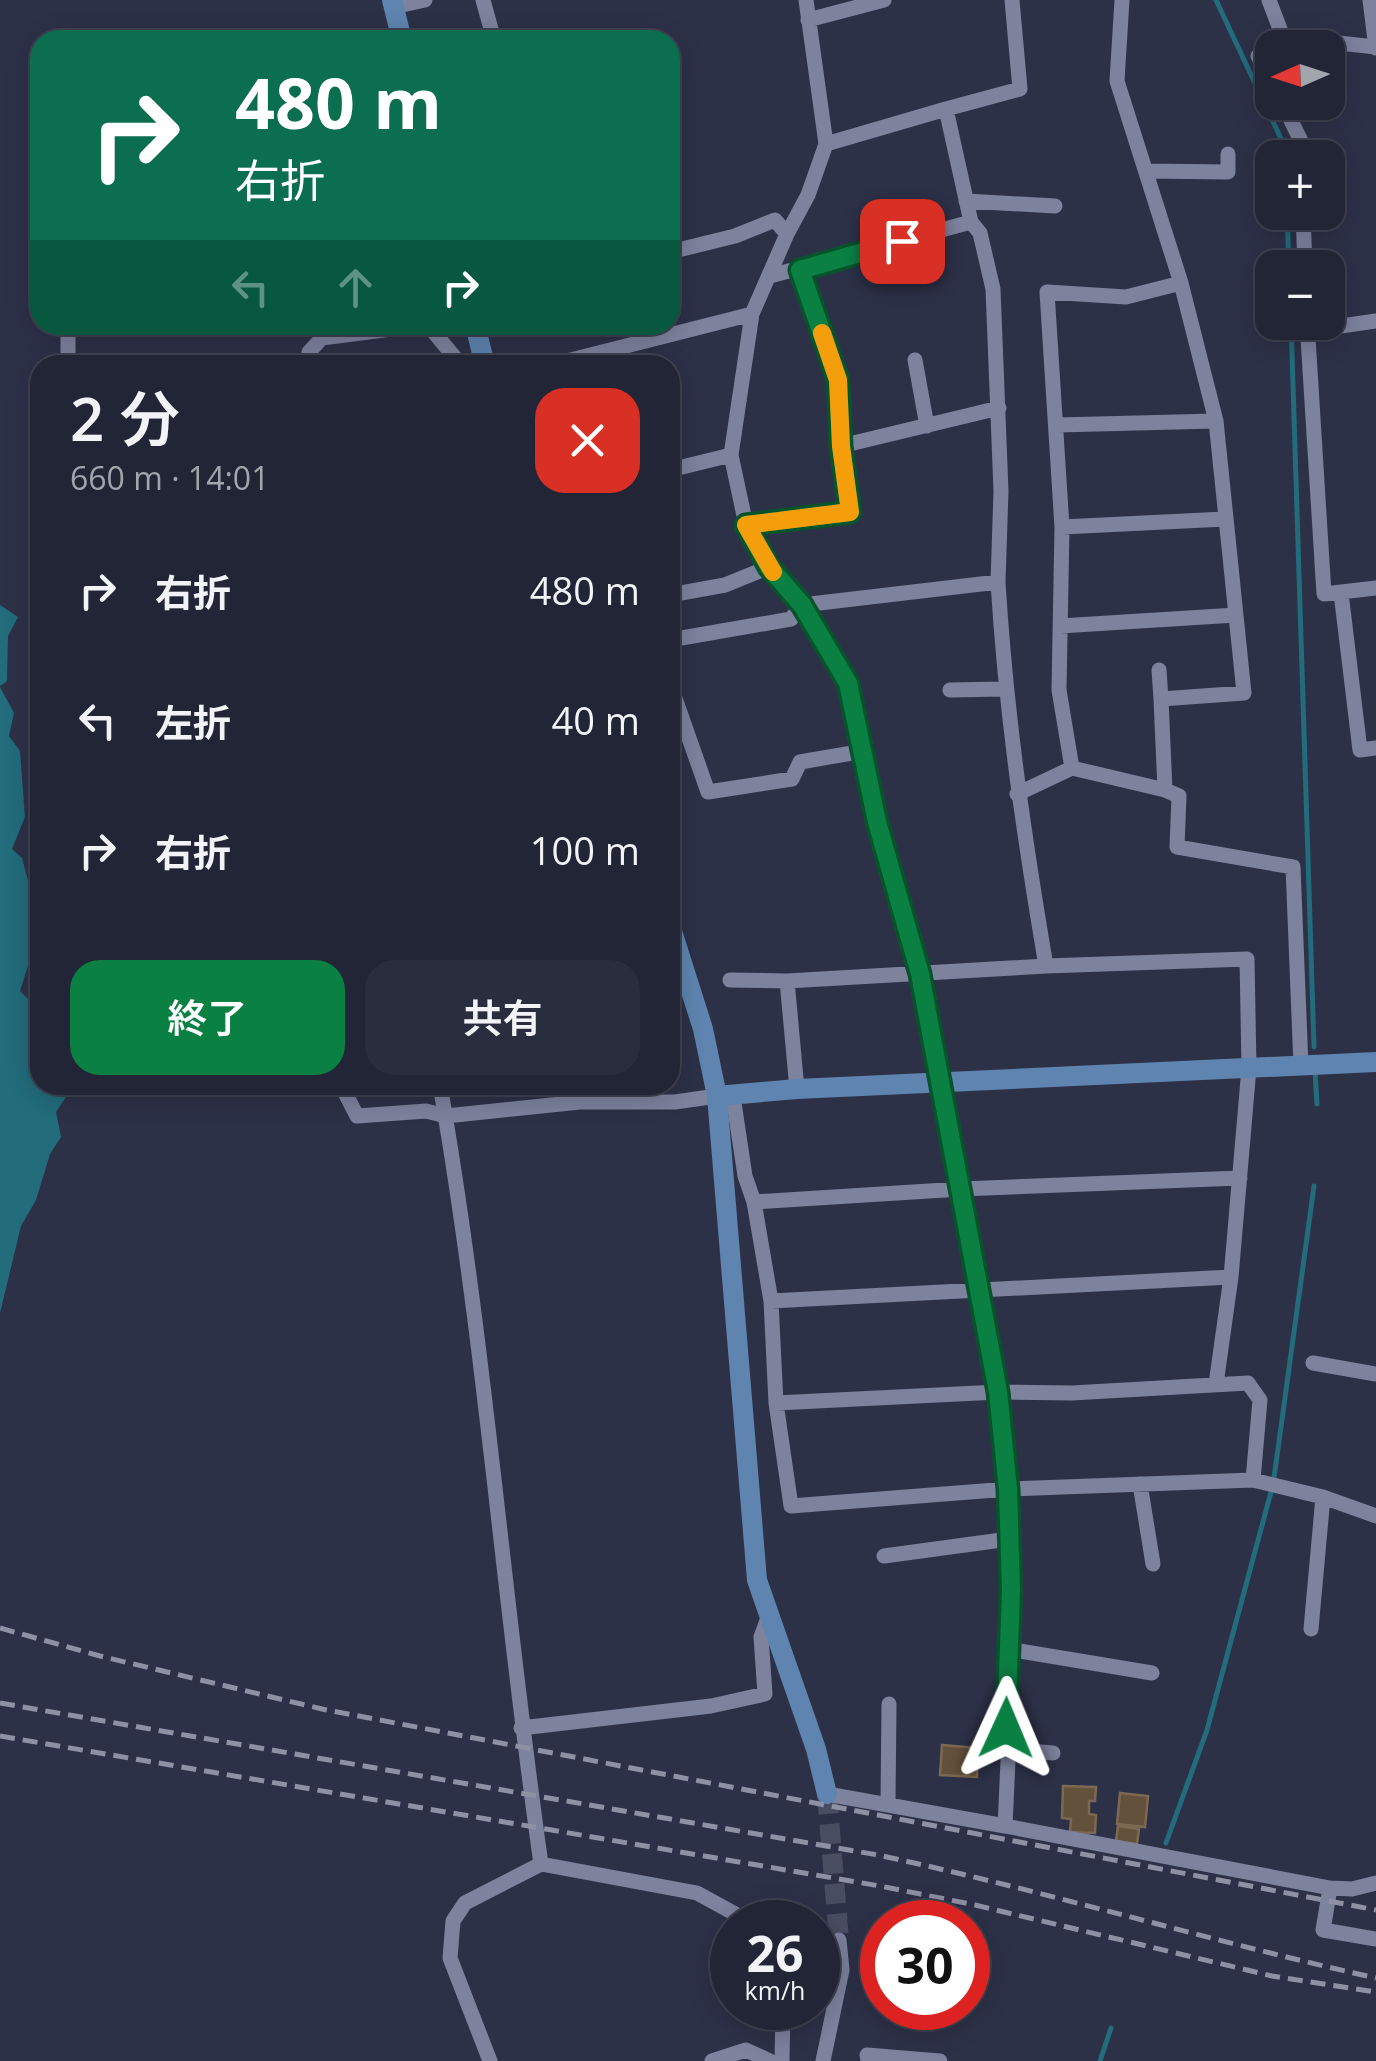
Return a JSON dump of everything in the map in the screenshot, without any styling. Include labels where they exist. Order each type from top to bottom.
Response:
[{"type":"street","points":[[399,30],[392,3],[425,0]]},
{"type":"street","points":[[483,0],[491,30]]},
{"type":"street","points":[[806,0],[826,144],[808,194],[752,314],[731,454],[746,525],[769,567],[802,605],[848,683],[877,822],[920,974],[998,1392],[1008,1489],[1005,1826]]},
{"type":"street","points":[[808,20],[884,0]]},
{"type":"street","points":[[826,144],[1020,89],[1012,0]]},
{"type":"street","points":[[1122,0],[1116,80],[1181,283],[1216,422],[1244,694],[1161,699]]},
{"type":"street","points":[[1270,0],[1274,30]]},
{"type":"street","points":[[1345,44],[1376,47],[1370,0]]},
{"type":"street","points":[[946,108],[970,222],[980,233],[994,289],[1002,490],[998,582],[1004,689],[1046,966]]},
{"type":"street","points":[[1147,171],[1228,179],[1228,154]]},
{"type":"street","points":[[966,201],[1056,206]]},
{"type":"street","points":[[680,250],[776,220],[787,234]]},
{"type":"street","points":[[770,276],[970,222]]},
{"type":"street","points":[[746,525],[850,512],[838,380],[800,270]]},
{"type":"street","points":[[1072,768],[1059,690],[1062,527],[1047,292],[1126,296],[1181,283]]},
{"type":"street","points":[[680,332],[752,314]]},
{"type":"street","points":[[1345,323],[1376,320]]},
{"type":"street","points":[[310,355],[322,338],[346,335]]},
{"type":"street","points":[[434,335],[452,355]]},
{"type":"street","points":[[590,355],[669,335]]},
{"type":"street","points":[[1308,340],[1324,594],[1376,588]]},
{"type":"street","points":[[915,360],[927,426]]},
{"type":"street","points":[[841,446],[998,408]]},
{"type":"street","points":[[1057,425],[1216,422]]},
{"type":"street","points":[[680,467],[731,454]]},
{"type":"street","points":[[1062,527],[1225,519]]},
{"type":"street","points":[[680,593],[725,584],[769,567]]},
{"type":"street","points":[[680,638],[790,619],[802,605],[998,582]]},
{"type":"street","points":[[1341,593],[1360,750],[1376,748]]},
{"type":"street","points":[[1060,626],[1236,615]]},
{"type":"street","points":[[1160,670],[1166,790]]},
{"type":"street","points":[[950,690],[1004,689]]},
{"type":"street","points":[[680,712],[708,792],[792,779],[800,762],[864,751]]},
{"type":"street","points":[[1017,794],[1072,768],[1166,790],[1179,796],[1176,847],[1292,867],[1301,1066]]},
{"type":"street","points":[[680,956],[754,1202],[771,1300],[776,1404],[791,1506],[1008,1489],[1253,1480],[1323,1497],[1376,1516]]},
{"type":"street","points":[[730,980],[787,981],[1247,959],[1249,1068],[1232,1277],[1216,1384]]},
{"type":"street","points":[[787,981],[797,1089]]},
{"type":"street","points":[[345,1095],[357,1116],[426,1111],[446,1116],[580,1102],[675,1102],[797,1089],[1376,1062]]},
{"type":"street","points":[[442,1095],[497,1495],[521,1728],[541,1864]]},
{"type":"street","points":[[725,1096],[757,1580],[816,1748],[827,1794],[1330,1888],[1352,1890],[1376,1883]]},
{"type":"street","points":[[754,1202],[1240,1178]]},
{"type":"street","points":[[771,1300],[1232,1277]]},
{"type":"street","points":[[1312,1364],[1376,1374]]},
{"type":"street","points":[[776,1404],[1248,1383],[1260,1400],[1253,1480]]},
{"type":"street","points":[[1140,1484],[1152,1564]]},
{"type":"street","points":[[1311,1629],[1323,1497]]},
{"type":"street","points":[[884,1556],[1010,1539]]},
{"type":"street","points":[[521,1728],[711,1706],[766,1694],[761,1638],[769,1616]]},
{"type":"street","points":[[1008,1649],[1152,1673]]},
{"type":"street","points":[[888,1803],[889,1704]]},
{"type":"street","points":[[1007,1749],[1052,1753]]},
{"type":"street","points":[[490,2061],[450,1958],[454,1921],[464,1903],[541,1864],[696,1892],[710,1900]]},
{"type":"street","points":[[1330,1888],[1323,1930],[1376,1939]]},
{"type":"street","points":[[840,1950],[840,1980]]},
{"type":"street","points":[[782,2061],[783,2030]]},
{"type":"street","points":[[823,2061],[829,2030]]},
{"type":"street","points":[[712,2061],[746,2050],[770,2061]]},
{"type":"street","points":[[868,2061],[867,2055],[940,2061]]},
{"type":"shaded area","points":[[0,605],[18,617],[8,636],[7,681],[0,686]]},
{"type":"shaded area","points":[[0,687],[14,713],[9,736],[20,751],[25,817],[12,849],[22,858],[30,888],[30,959],[20,991],[30,1001],[30,1095],[67,1095],[56,1112],[61,1137],[50,1154],[36,1200],[21,1226],[0,1313]]},
{"type":"building","points":[[942,1745],[977,1748],[977,1777],[940,1775]]},
{"type":"building","points":[[1063,1786],[1096,1787],[1095,1801],[1089,1801],[1089,1814],[1096,1815],[1095,1833],[1070,1832],[1071,1819],[1062,1818]]},
{"type":"building","points":[[1120,1793],[1148,1796],[1145,1827],[1117,1824]]},
{"type":"building","points":[[1118,1826],[1139,1829],[1137,1844],[1116,1841]]},
{"type":"waterway","points":[[1216,0],[1282,140]]},
{"type":"waterway","points":[[1288,230],[1288,250]]},
{"type":"waterway","points":[[1292,340],[1314,1047]]},
{"type":"waterway","points":[[1315,1072],[1317,1104]]},
{"type":"waterway","points":[[1274,1478],[1314,1186]]},
{"type":"waterway","points":[[1166,1843],[1207,1730],[1271,1492]]},
{"type":"waterway","points":[[1100,2061],[1111,2028]]},
{"type":"tunnel","points":[[827,1794],[836,1900]]},
{"type":"railway","points":[[0,1628],[322,1709],[1376,1910]]},
{"type":"railway","points":[[0,1703],[878,1855],[1376,1978]]},
{"type":"railway","points":[[0,1736],[880,1886],[1272,1976],[1376,1992]]},
{"type":"slow traffic","points":[[773,572],[746,525],[850,512],[838,380],[822,333]]},
{"type":"route","points":[[902,241],[800,270],[838,380],[850,512],[746,525],[769,567],[802,605],[848,683],[877,822],[920,974],[998,1392],[1008,1489],[1011,1591],[1006,1728]]}]
